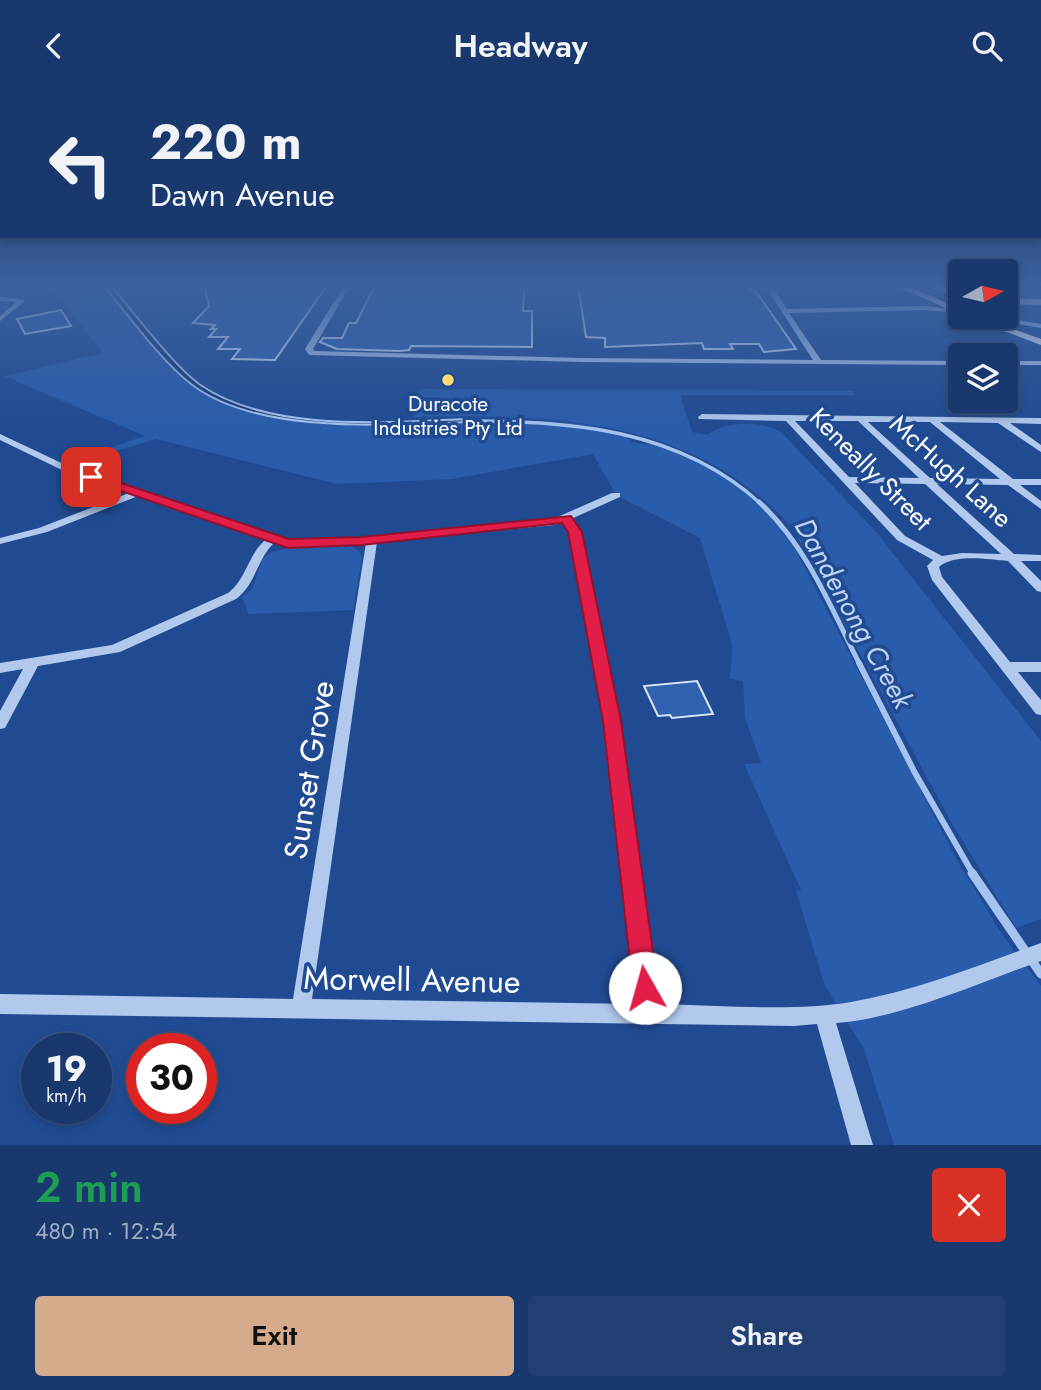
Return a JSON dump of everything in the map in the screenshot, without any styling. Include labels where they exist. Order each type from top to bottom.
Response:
[{"type":"main road","points":[[1017,333],[1041,342]]},
{"type":"street","points":[[318,333],[309,349],[312,353],[391,357],[948,363]]},
{"type":"street","points":[[800,333],[818,361]]},
{"type":"street","points":[[1018,363],[1041,363]]},
{"type":"street","points":[[698,418],[1041,421]]},
{"type":"street","name":"Keneally Street","points":[[788,418],[901,538],[940,560],[933,566],[936,578],[1041,711]]},
{"type":"street","name":"McHugh Lane","points":[[859,418],[1012,558],[1041,589]]},
{"type":"street","points":[[932,420],[1041,506]]},
{"type":"street","points":[[1000,420],[1041,449]]},
{"type":"street","points":[[0,437],[53,463],[271,540],[295,544],[372,540],[566,519],[582,508],[616,495]]},
{"type":"street","points":[[847,480],[1041,482]]},
{"type":"street","points":[[0,541],[43,530],[138,493]]},
{"type":"street","points":[[566,519],[575,532],[612,721],[648,1013]]},
{"type":"street","points":[[0,668],[115,649],[232,596],[244,587],[257,552],[271,540]]},
{"type":"street","name":"Sunset Grove","points":[[301,1008],[372,540]]},
{"type":"street","points":[[940,560],[962,556],[1041,558]]},
{"type":"street","points":[[0,724],[33,663]]},
{"type":"street","points":[[1006,667],[1041,667]]},
{"type":"street","points":[[862,1145],[824,1014],[878,1007],[1041,952]]},
{"type":"street","name":"Morwell Avenue","points":[[0,1004],[824,1014]]},
{"type":"shaded area","points":[[88,333],[142,333],[197,387],[248,411],[286,420],[364,426],[520,421],[584,425],[609,430],[639,444],[675,449],[695,458],[734,483],[768,515],[795,549],[956,858],[1001,933],[1041,986],[1041,1145],[894,1145],[864,1049],[825,986],[796,891],[801,890],[744,764],[761,763],[745,718],[743,681],[730,679],[732,644],[700,538],[616,495],[593,454],[452,479],[338,484],[156,439],[79,462],[72,460],[145,436],[4,376],[103,353]]},
{"type":"shaded area","points":[[143,333],[150,333],[199,384],[227,400],[259,411],[329,421],[467,419],[468,422],[363,425],[287,419],[251,412],[219,400],[191,384]]},
{"type":"shaded area","points":[[420,389],[853,391],[855,395],[680,395],[692,432],[707,435],[723,427],[754,424],[781,432],[877,533],[1041,741],[1041,919],[1016,928],[950,820],[793,529],[754,492],[712,464],[666,444],[618,430],[517,417],[413,417]]},
{"type":"shaded area","points":[[351,546],[359,550],[362,558],[353,610],[249,614],[242,597],[253,586],[267,555],[289,548]]},
{"type":"building","points":[[212,333],[294,333],[275,360],[232,359],[240,349],[218,349],[228,337],[209,337]]},
{"type":"building","points":[[344,333],[532,333],[532,347],[411,346],[409,350],[400,351],[337,349],[320,342],[323,338],[342,338]]},
{"type":"building","points":[[585,333],[785,333],[796,349],[764,352],[759,344],[730,344],[733,349],[704,349],[702,343],[605,347],[605,338],[586,337]]},
{"type":"building","points":[[697,681],[713,714],[672,718],[670,715],[658,716],[644,686]]},
{"type":"waterway","name":"Dandenong Creek","points":[[463,421],[542,423],[621,434],[695,459],[729,479],[761,504]]},
{"type":"waterway","name":"Dandenong Creek","points":[[761,504],[791,538],[817,579],[859,664]]},
{"type":"waterway","name":"Dandenong Creek","points":[[859,664],[915,773],[973,874]]},
{"type":"waterway","name":"Dandenong Creek","points":[[972,873],[1041,974]]},
{"type":"place","name":"Duracote Industries Pty Ltd","points":[[448,380]]},
{"type":"route","points":[[91,477],[288,544],[361,541],[566,519],[575,532],[612,721],[645,988]]}]
